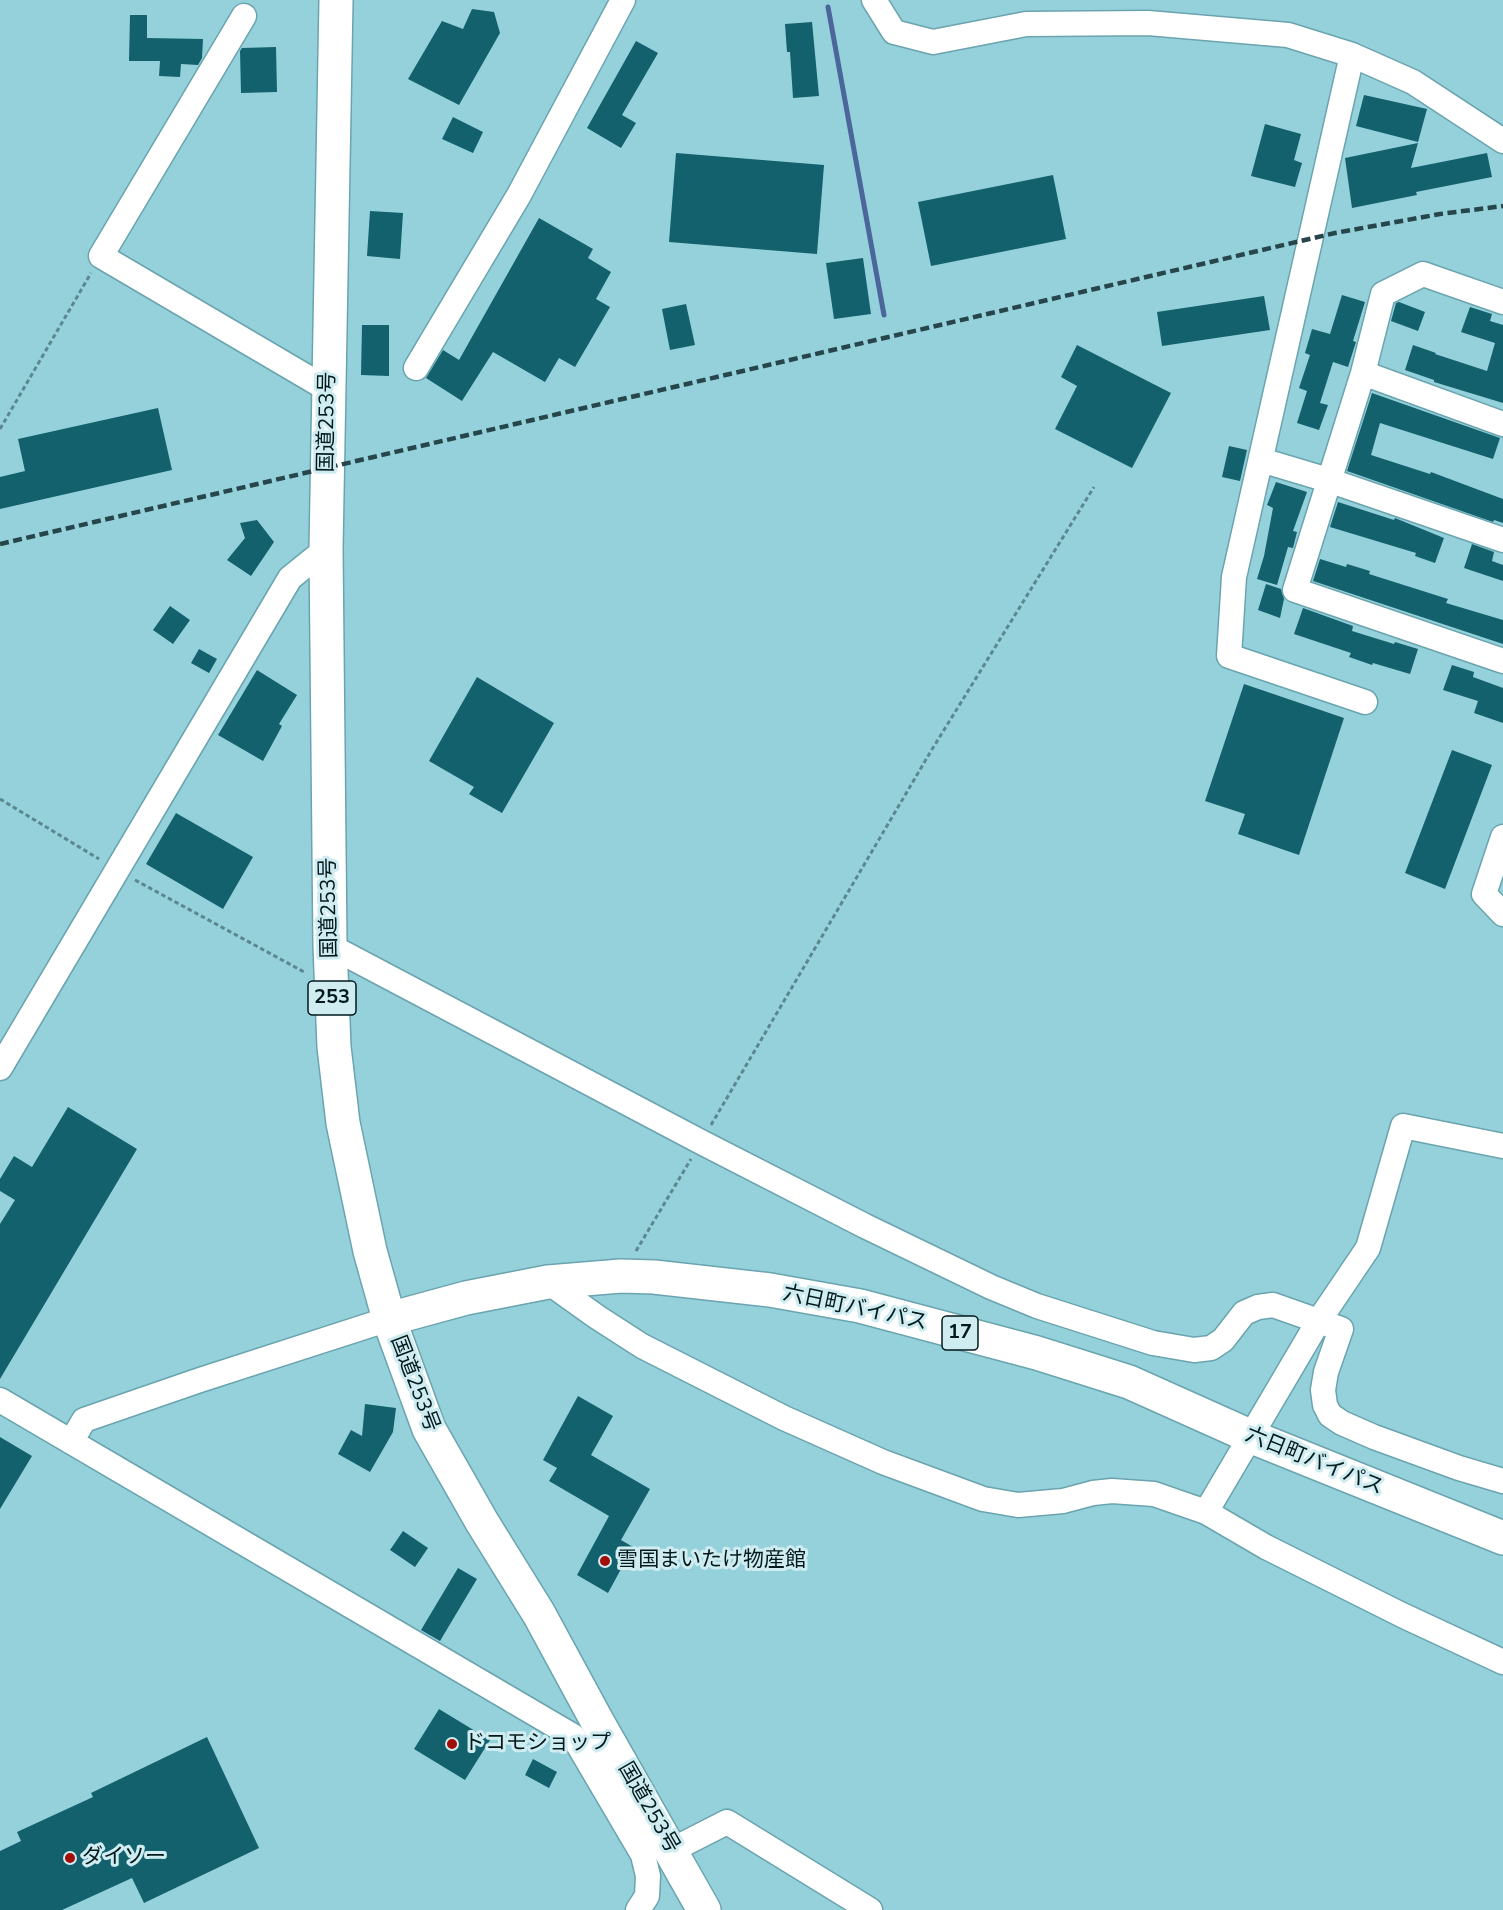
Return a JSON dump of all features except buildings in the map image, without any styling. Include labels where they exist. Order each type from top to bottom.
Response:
[{"type":"highway","name":"国道253号","points":[[336,0],[326,549],[330,946],[334,1047],[343,1123],[370,1251],[389,1319],[429,1429],[482,1522],[539,1614],[585,1729],[672,1850],[704,1910]]},
{"type":"highway","name":"六日町バイパス","points":[[389,1319],[466,1298],[548,1282],[621,1276],[654,1277],[770,1290],[860,1306],[1037,1353],[1129,1382],[1252,1437],[1503,1538]]},
{"type":"street","points":[[416,368],[519,195],[623,0]]},
{"type":"street","points":[[874,0],[894,32],[933,42],[1026,24],[1148,23],[1288,35],[1352,54],[1413,82],[1503,141]]},
{"type":"street","points":[[244,16],[101,256],[329,390]]},
{"type":"street","points":[[1352,54],[1234,577],[1229,656],[1365,702]]},
{"type":"street","points":[[1503,302],[1423,274],[1383,294],[1363,373],[1295,590],[1503,661]]},
{"type":"street","points":[[1363,373],[1503,424]]},
{"type":"street","points":[[1261,460],[1328,480],[1503,540]]},
{"type":"street","points":[[0,1068],[290,578],[326,549]]},
{"type":"street","points":[[1503,837],[1484,894],[1503,914]]},
{"type":"street","points":[[330,946],[865,1226],[991,1287],[1037,1306],[1153,1343],[1194,1350],[1210,1348],[1223,1340],[1244,1313],[1258,1307],[1273,1305],[1287,1308],[1318,1322],[1341,1329],[1326,1372],[1323,1390],[1329,1415],[1374,1437],[1459,1468],[1503,1481]]},
{"type":"street","points":[[1206,1512],[1318,1322],[1368,1248],[1403,1126],[1503,1146]]},
{"type":"street","points":[[548,1282],[642,1346],[784,1418],[883,1462],[983,1499],[1018,1505],[1062,1501],[1093,1493],[1154,1494],[1206,1512],[1266,1546],[1402,1615],[1503,1662]]},
{"type":"street","points":[[71,1442],[84,1420],[389,1319]]},
{"type":"street","points":[[0,1400],[71,1442],[585,1729],[643,1855],[648,1876],[647,1896],[638,1910]]},
{"type":"street","points":[[672,1850],[727,1822],[870,1910]]},
{"type":"path","points":[[0,429],[101,256]]},
{"type":"path","points":[[621,1276],[931,751],[1094,487]]},
{"type":"path","points":[[0,799],[116,870],[308,975]]},
{"type":"waterway","points":[[828,7],[884,315]]},
{"type":"railway","points":[[0,544],[1335,233],[1440,214],[1503,206]]},
{"type":"place","name":"雪国まいたけ物産館","points":[[605,1561]]},
{"type":"place","name":"ドコモショップ","points":[[452,1744]]},
{"type":"place","name":"ダイソー","points":[[70,1858]]}]
